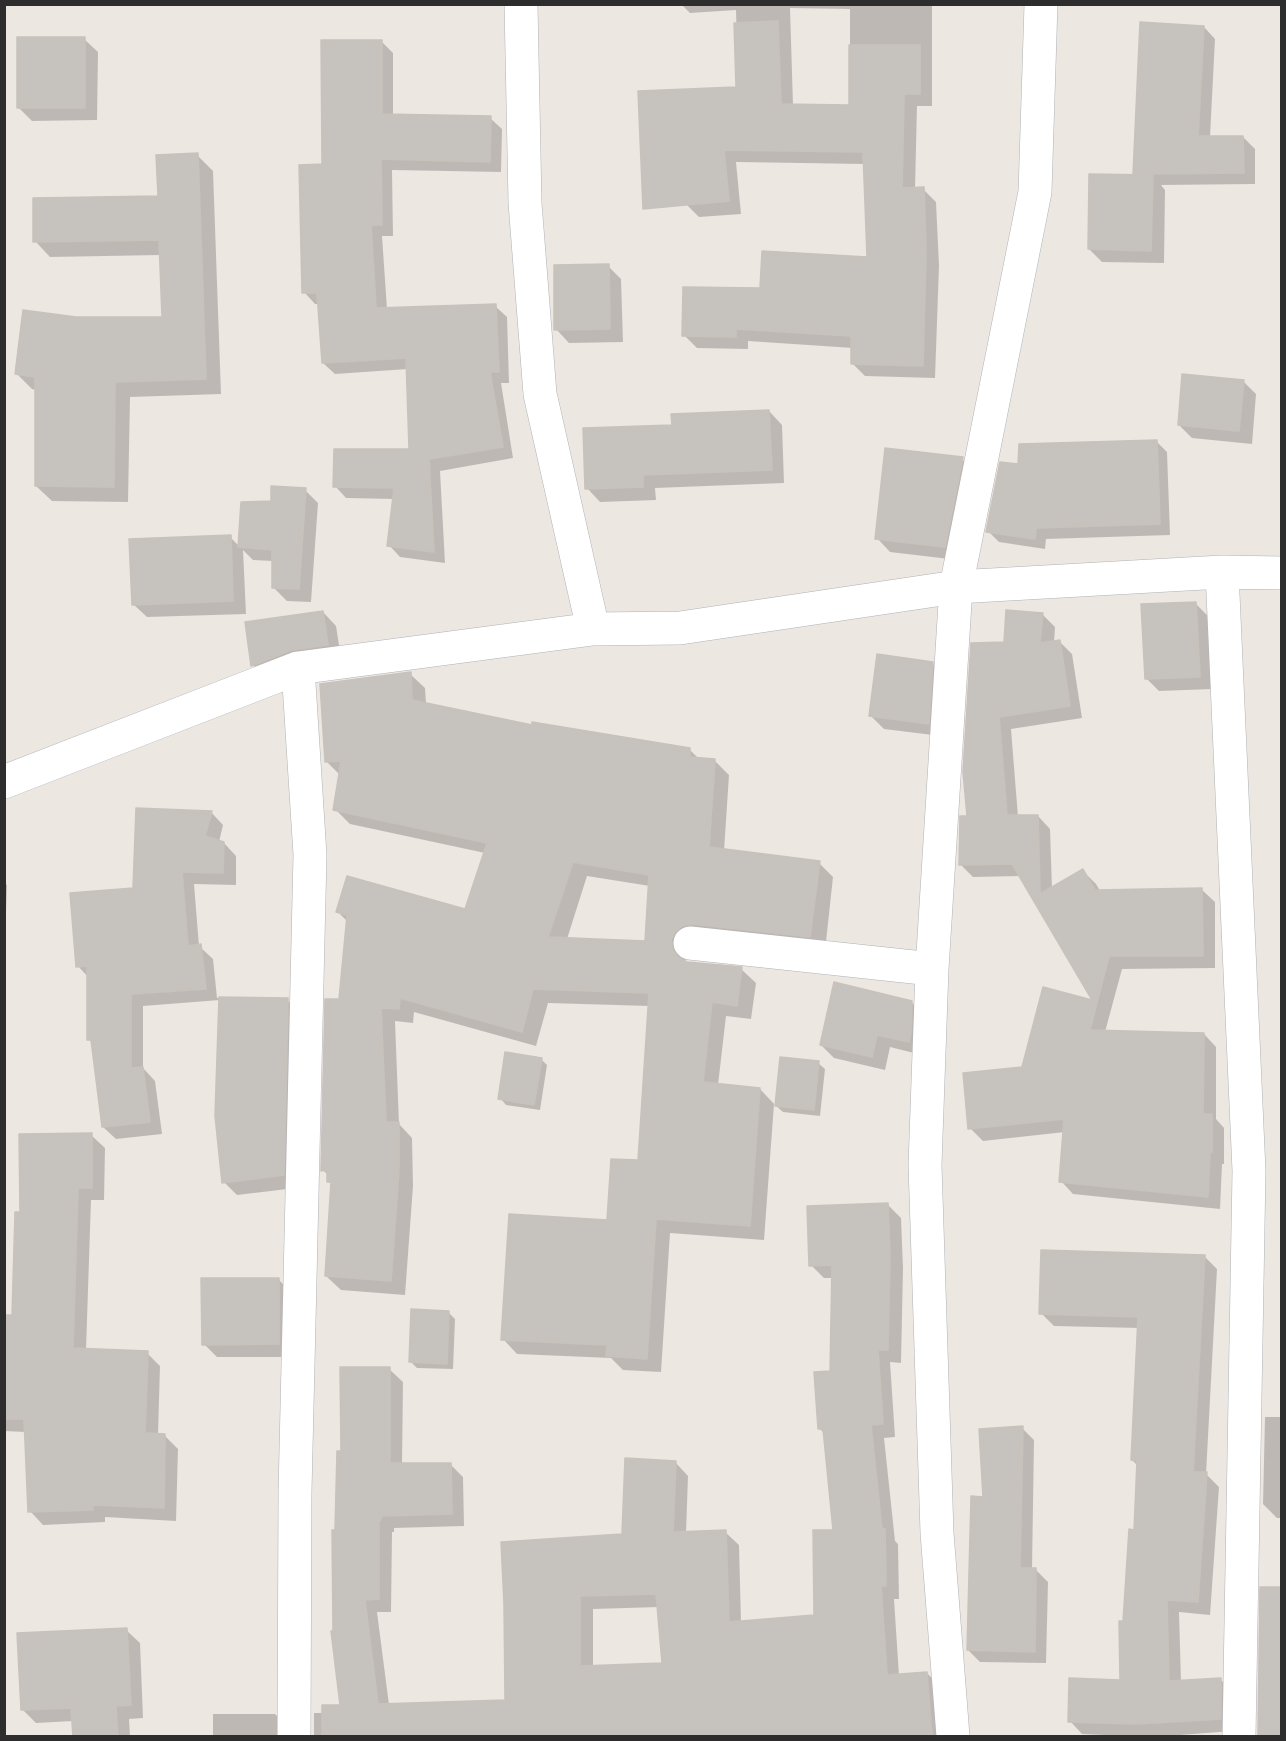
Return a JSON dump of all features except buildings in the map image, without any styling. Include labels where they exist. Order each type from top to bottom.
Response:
[{"type":"street","points":[[521,4],[525,203],[540,394],[593,629]]},
{"type":"street","points":[[952,1737],[937,1533],[925,1165],[932,969],[956,587],[1035,192],[1041,4]]},
{"type":"street","points":[[1222,572],[1249,1171],[1239,1737]]},
{"type":"street","points":[[4,782],[298,668],[593,629],[680,628],[956,587],[1222,572],[1281,573]]},
{"type":"street","points":[[294,1737],[295,1492],[310,855],[298,668]]},
{"type":"street","points":[[690,943],[932,969]]}]
